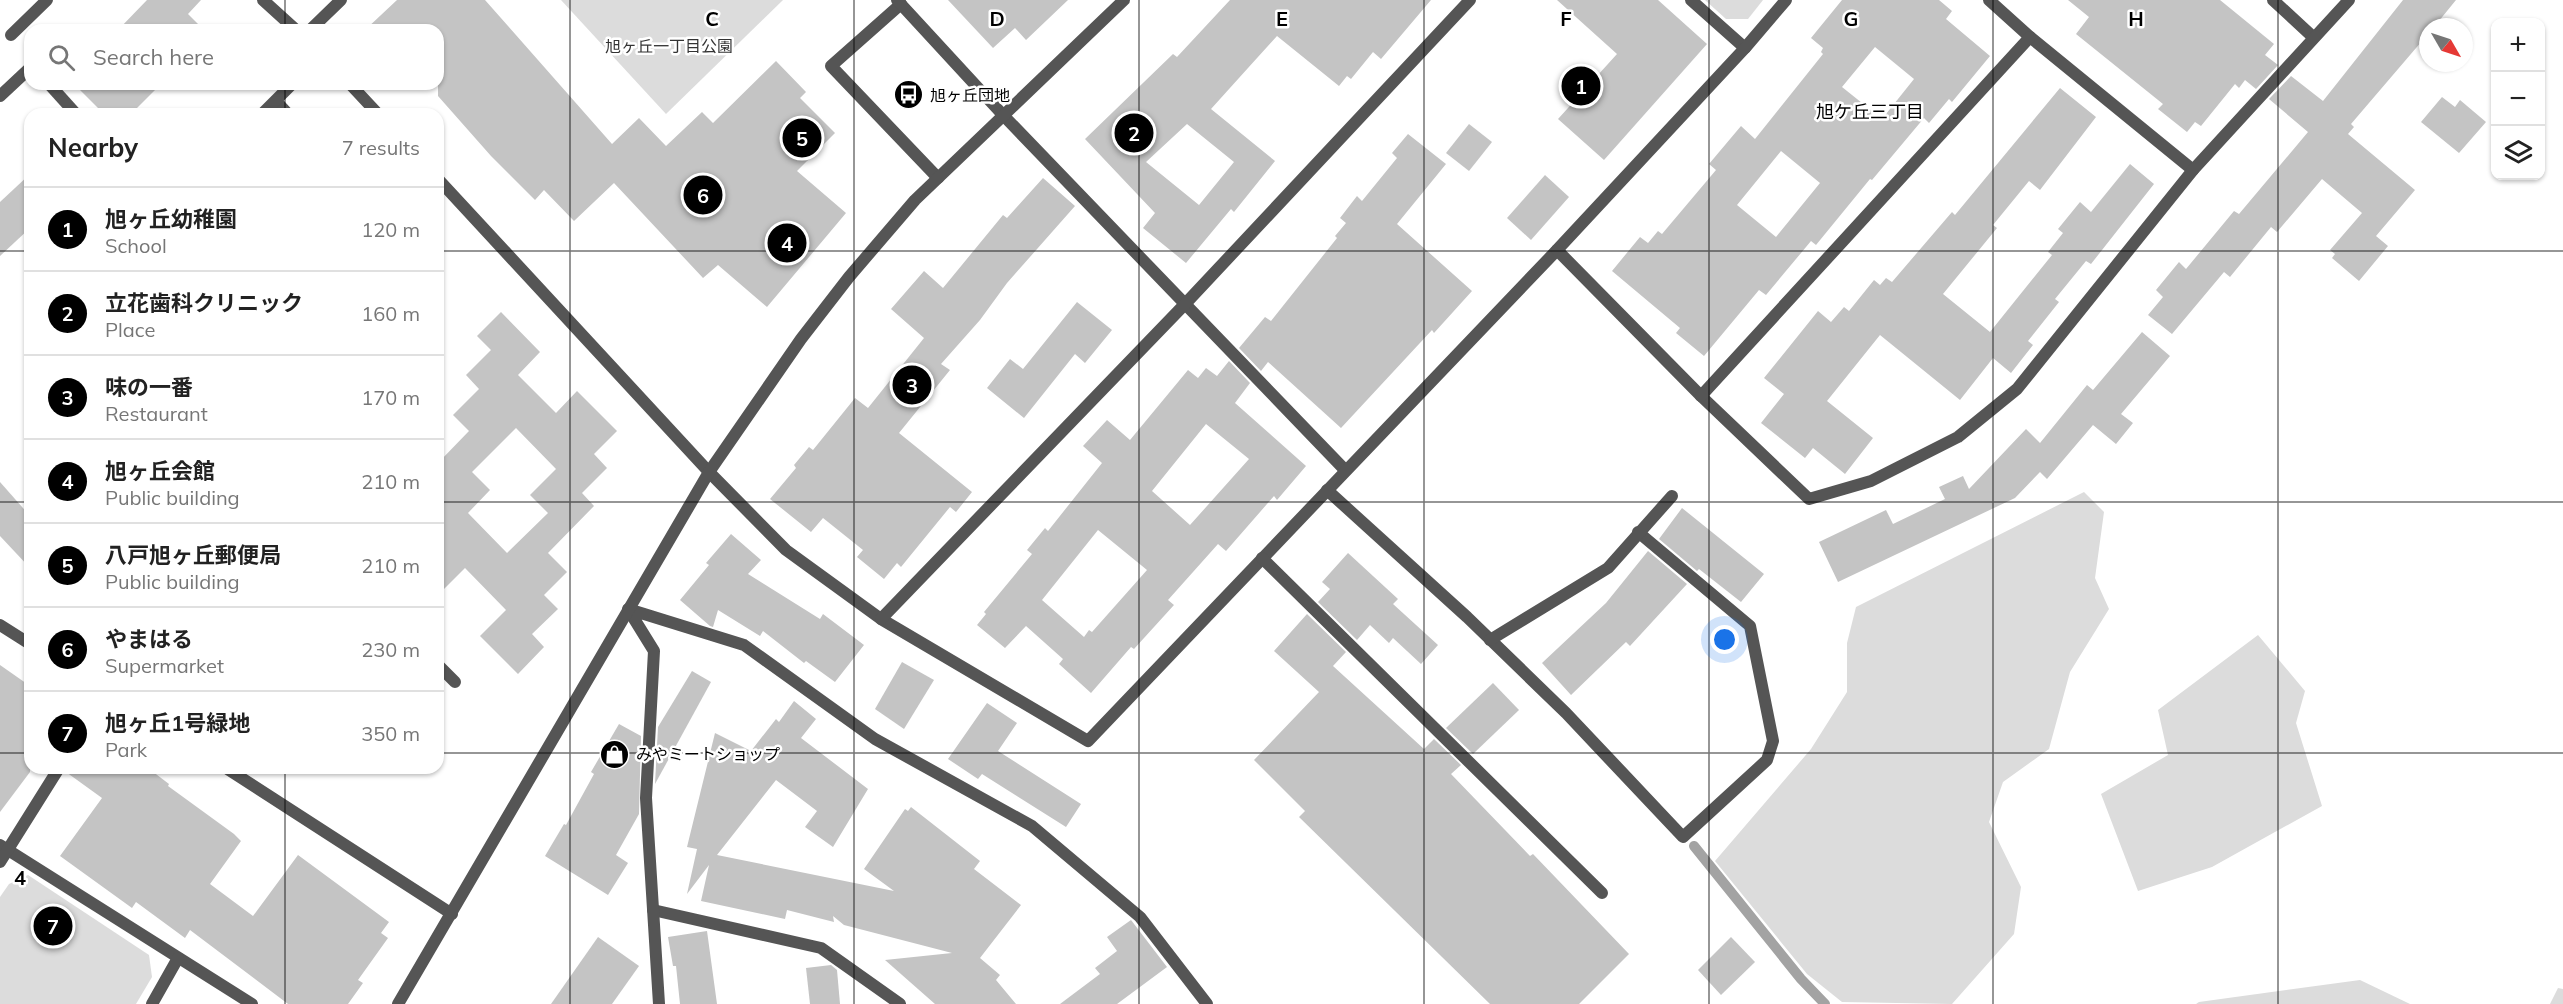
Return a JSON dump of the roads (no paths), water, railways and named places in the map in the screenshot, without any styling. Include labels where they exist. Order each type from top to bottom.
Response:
[{"type":"street","points":[[11,35],[47,0]]},
{"type":"street","points":[[263,0],[289,24]]},
{"type":"street","points":[[316,24],[341,0]]},
{"type":"street","points":[[398,1004],[709,472],[801,339],[849,277],[915,200],[1124,0]]},
{"type":"street","points":[[881,619],[1186,303],[1470,0]]},
{"type":"street","points":[[1691,0],[1745,48]]},
{"type":"street","points":[[444,185],[709,472],[786,550],[881,619],[1088,741],[1557,250],[1745,48],[1786,0]]},
{"type":"street","points":[[1989,0],[2030,37],[2193,170]]},
{"type":"street","points":[[2273,0],[2313,37]]},
{"type":"street","points":[[1557,250],[1701,396],[1809,499],[1871,481],[1958,437],[2017,389],[2193,170],[2349,0]]},
{"type":"street","points":[[938,178],[831,66],[899,2],[1003,115],[1345,470]]},
{"type":"street","points":[[1701,396],[2030,37]]},
{"type":"street","points":[[0,96],[24,74]]},
{"type":"street","points":[[54,90],[71,108]]},
{"type":"street","points":[[268,108],[286,90]]},
{"type":"street","points":[[356,90],[372,108]]},
{"type":"street","points":[[276,101],[282,108]]},
{"type":"street","points":[[1327,490],[1566,713],[1683,837],[1767,760],[1773,741],[1750,626],[1638,532]]},
{"type":"street","points":[[1490,640],[1608,567],[1672,496]]},
{"type":"street","points":[[1262,558],[1602,893]]},
{"type":"street","points":[[628,609],[654,651],[646,798],[659,1004]]},
{"type":"street","points":[[628,609],[744,645],[875,739],[1032,826],[1140,917],[1207,1004]]},
{"type":"street","points":[[0,625],[24,640]]},
{"type":"street","points":[[444,670],[455,682]]},
{"type":"street","points":[[0,862],[4,848],[55,774]]},
{"type":"street","points":[[235,774],[452,914]]},
{"type":"street","points":[[4,848],[252,1004]]},
{"type":"street","points":[[653,910],[821,948],[900,1004]]},
{"type":"street","points":[[152,1004],[178,958]]},
{"type":"waterway","points":[[1694,846],[1801,979],[1825,1004]]},
{"type":"place","name":"旭ヶ丘幼稚園","points":[[1581,86]]},
{"type":"place","name":"旭ヶ丘団地","points":[[909,95]]},
{"type":"place","name":"立花歯科クリニック","points":[[1134,133]]},
{"type":"place","name":"八戸旭ヶ丘郵便局","points":[[802,138]]},
{"type":"place","name":"やまはる","points":[[703,195]]},
{"type":"place","name":"旭ヶ丘会館","points":[[787,243]]},
{"type":"place","name":"味の一番","points":[[912,385]]},
{"type":"place","name":"みやミートショップ","points":[[615,754]]},
{"type":"place","name":"旭ヶ丘1号緑地","points":[[53,926]]},
{"type":"district","name":"旭ケ丘三丁目","points":[[1870,112]]},
{"type":"park label","name":"旭ヶ丘一丁目公園","points":[[669,46]]}]
